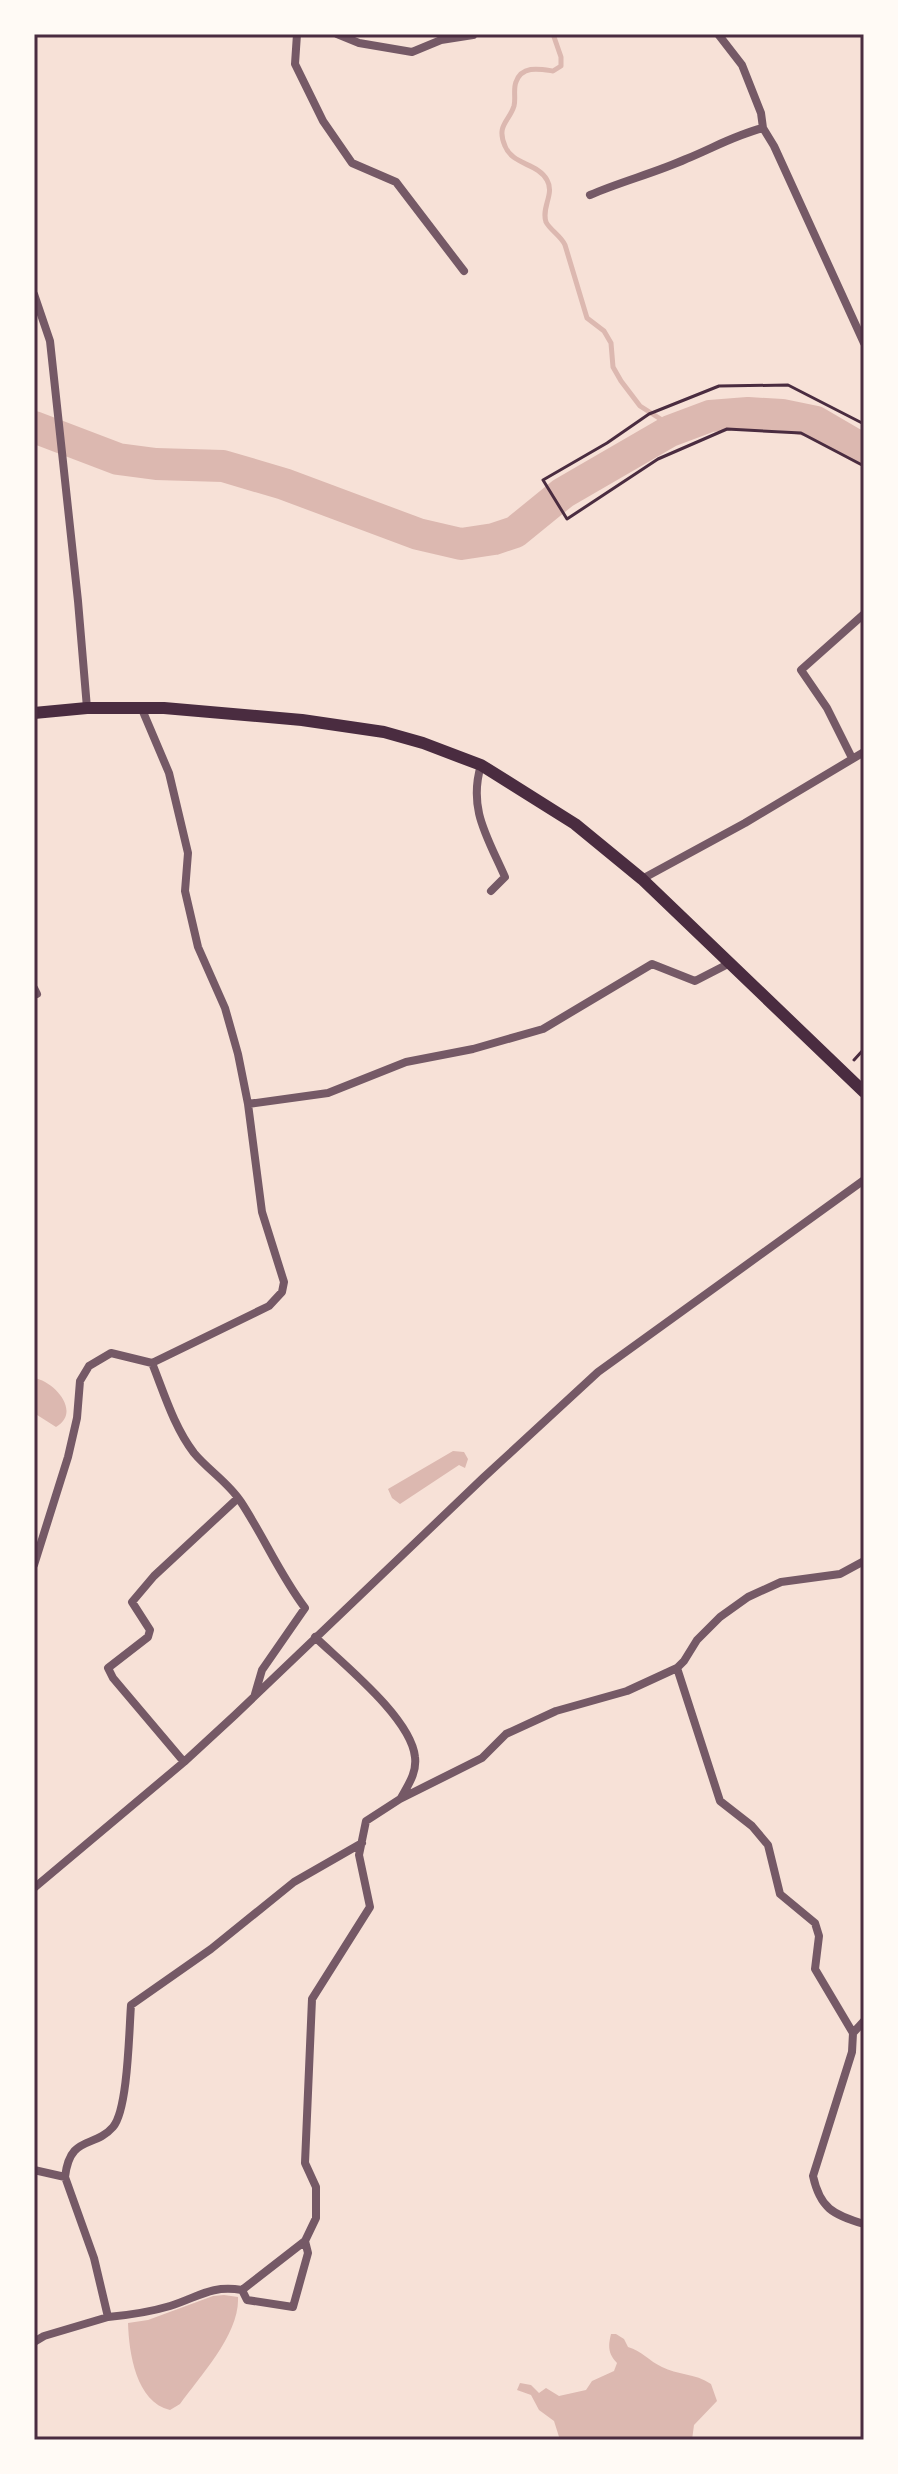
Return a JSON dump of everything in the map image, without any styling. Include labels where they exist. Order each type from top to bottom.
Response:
[{"type":"main road","points":[[34,713],[141,707],[302,720],[384,732],[481,765],[575,824],[642,879],[864,1092]]},
{"type":"street","points":[[297,34],[295,64],[323,121],[352,163],[396,182],[464,271]]},
{"type":"street","points":[[337,34],[359,43],[412,52],[441,40],[473,35]]},
{"type":"street","points":[[718,34],[742,65],[761,113],[763,128],[864,343]]},
{"type":"street","points":[[590,195],[685,160],[735,135],[763,128]]},
{"type":"street","points":[[34,294],[50,341],[87,708]]},
{"type":"street","points":[[852,758],[827,708],[801,670],[864,614]]},
{"type":"street","points":[[34,1565],[68,1457],[77,1418],[80,1381],[89,1366],[111,1353],[152,1363],[269,1306],[282,1292],[284,1282],[262,1212],[238,1054],[225,1008],[198,947],[185,891],[188,853],[169,773],[141,707]]},
{"type":"street","points":[[642,879],[745,823],[864,752]]},
{"type":"street","points":[[481,765],[475,786],[477,813],[505,877],[491,891]]},
{"type":"street","points":[[248,1104],[328,1093],[406,1062],[473,1049],[543,1029],[652,964],[695,981],[730,963]]},
{"type":"street","points":[[34,1888],[184,1762],[598,1372],[864,1180]]},
{"type":"street","points":[[152,1363],[181,1435],[238,1498],[268,1545],[275,1564],[305,1608],[262,1670],[255,1694]]},
{"type":"street","points":[[184,1762],[108,1668],[148,1637],[150,1630],[132,1602],[154,1576],[238,1498]]},
{"type":"street","points":[[34,2342],[44,2336],[108,2317],[133,2315],[173,2305],[208,2290],[242,2290],[305,2241],[316,2218],[316,2187],[305,2163],[312,1999],[370,1907],[359,1855],[366,1821],[400,1799],[482,1758],[506,1734],[556,1711],[627,1691],[677,1668],[697,1640],[720,1617],[748,1597],[781,1582],[840,1574],[864,1561]]},
{"type":"street","points":[[315,1637],[387,1706],[403,1728],[415,1756],[414,1775],[400,1799]]},
{"type":"street","points":[[677,1668],[720,1801],[752,1826],[768,1845],[780,1894],[815,1923],[819,1936],[815,1969],[853,2033],[852,2052],[813,2176],[817,2194],[828,2209],[864,2224]]},
{"type":"street","points":[[108,2317],[94,2258],[65,2177],[67,2160],[79,2146],[113,2128],[122,2111],[131,2005],[211,1949],[294,1882],[362,1843]]},
{"type":"street","points":[[853,2033],[864,2021]]},
{"type":"street","points":[[34,2170],[65,2177]]},
{"type":"street","points":[[242,2290],[247,2300],[293,2307],[308,2253],[305,2241]]},
{"type":"path","points":[[864,424],[788,385],[719,386],[649,414],[607,443],[543,480],[567,519],[658,459],[727,429],[801,433],[864,466]]},
{"type":"shaded area","points":[[34,1378],[57,1391],[66,1406],[63,1421],[56,1427],[34,1413]]},
{"type":"shaded area","points":[[453,1451],[464,1452],[468,1459],[465,1468],[459,1465],[400,1504],[392,1498],[388,1489]]},
{"type":"shaded area","points":[[213,2296],[238,2297],[237,2311],[226,2340],[180,2404],[170,2410],[158,2405],[142,2387],[137,2375],[128,2323],[148,2320]]},
{"type":"shaded area","points":[[611,2334],[624,2339],[628,2347],[662,2367],[711,2384],[717,2401],[694,2425],[692,2440],[560,2440],[554,2421],[539,2410],[531,2395],[517,2390],[520,2383],[531,2385],[539,2393],[546,2388],[559,2396],[586,2390],[592,2381],[614,2371],[617,2363],[610,2350]]},
{"type":"waterway","points":[[553,34],[561,66],[553,71],[527,71],[519,77],[515,85],[514,106],[503,128],[505,146],[513,157],[538,170],[547,180],[550,190],[546,222],[565,245],[587,318],[604,331],[611,343],[613,367],[621,381],[640,406],[662,420],[670,431]]},
{"type":"waterway","points":[[34,427],[118,459],[156,464],[223,466],[284,484],[418,534],[461,544],[515,532],[563,493],[670,431],[710,416],[748,413],[782,415],[816,422],[864,450]]}]
